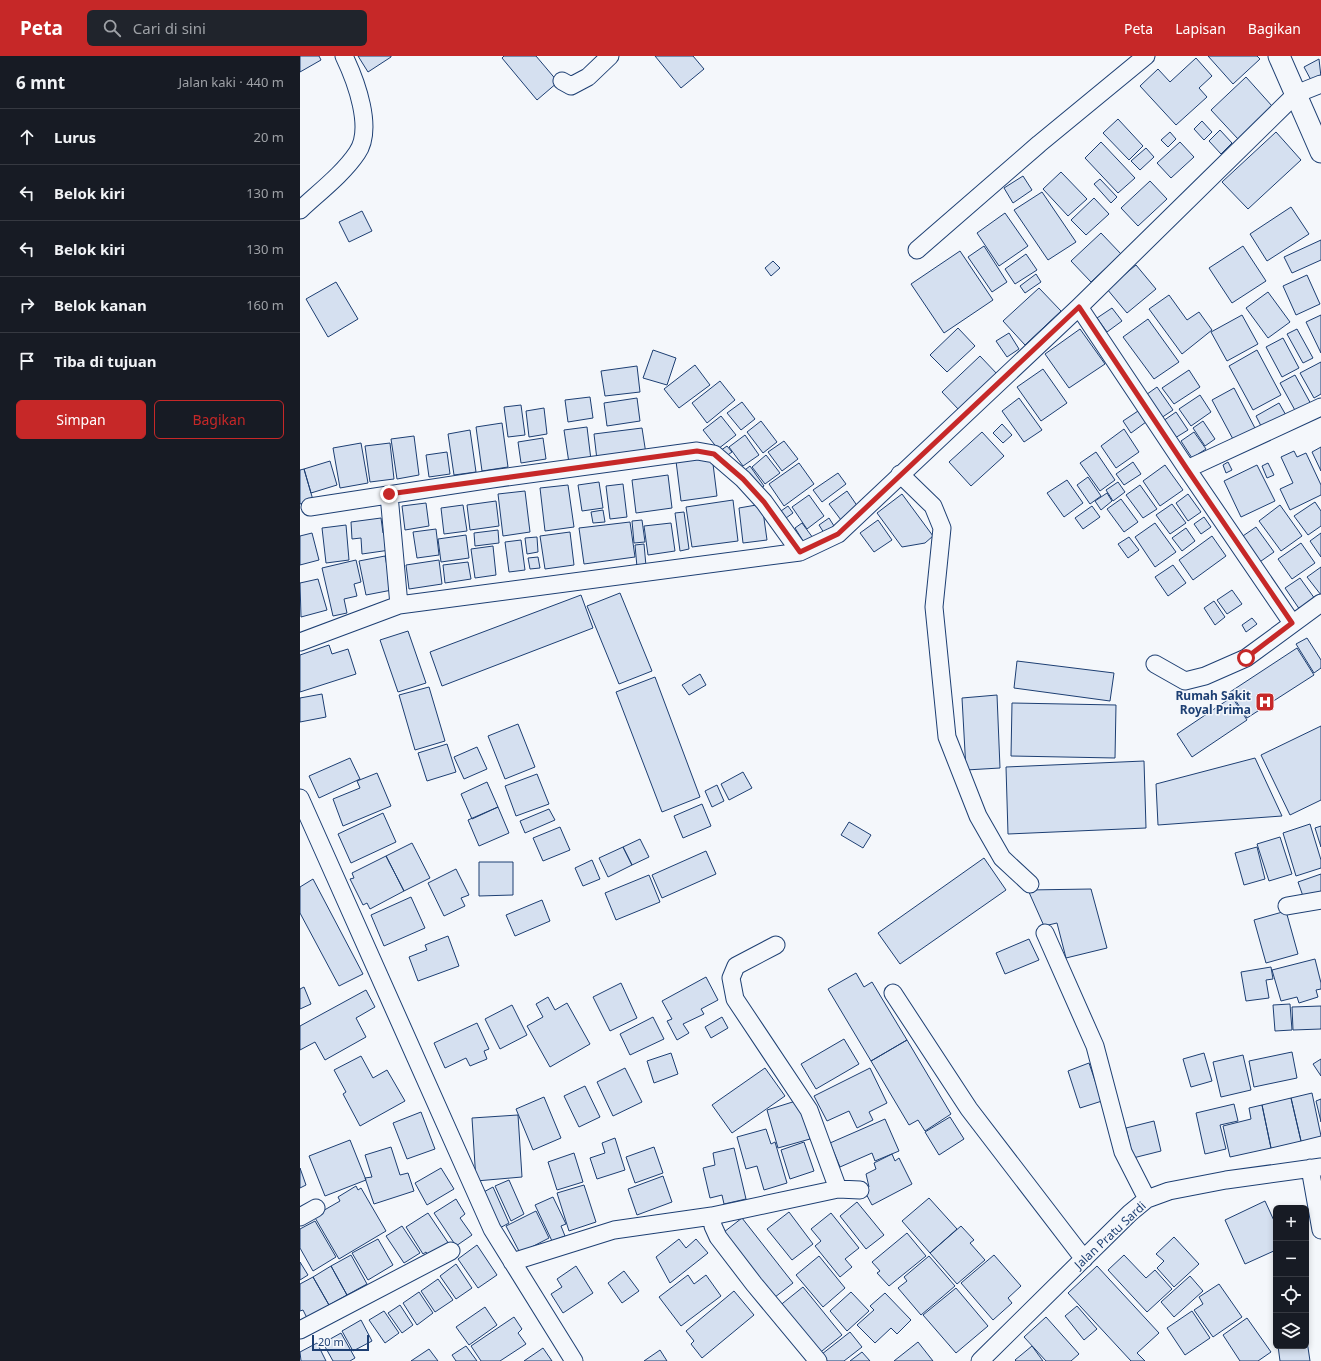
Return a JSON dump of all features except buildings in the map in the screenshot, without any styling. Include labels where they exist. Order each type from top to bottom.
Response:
[{"type":"street","points":[[300,210],[358,153],[363,136],[364,115],[350,68],[344,56]]},
{"type":"street","points":[[562,81],[571,86],[588,78],[610,56]]},
{"type":"street","points":[[917,250],[1039,144],[1146,56]]},
{"type":"street","points":[[1279,56],[1321,152]]},
{"type":"street","points":[[300,642],[399,605],[800,552],[838,534],[1079,307],[1296,94],[1321,84]]},
{"type":"street","points":[[1079,307],[1292,623]]},
{"type":"street","points":[[1187,469],[1321,407]]},
{"type":"street","points":[[310,507],[516,475],[697,451],[714,454],[743,479],[764,502],[800,552]]},
{"type":"street","points":[[900,474],[933,506],[942,528],[934,607],[947,737],[978,816],[1002,858],[1030,884]]},
{"type":"street","points":[[389,494],[399,605]]},
{"type":"street","points":[[1155,664],[1185,681],[1205,676],[1246,658],[1321,603]]},
{"type":"street","points":[[300,798],[492,1229],[574,1361]]},
{"type":"street","points":[[1287,906],[1321,900]]},
{"type":"street","points":[[1045,934],[1095,1046],[1123,1152],[1147,1200]]},
{"type":"street","points":[[776,945],[736,966],[731,978],[736,999],[809,1110],[838,1189]]},
{"type":"street","points":[[893,993],[969,1109],[1084,1259]]},
{"type":"street","points":[[1316,1168],[1321,1230]]},
{"type":"street","name":"Jalan Pratu Sardi","points":[[980,1361],[1130,1213],[1147,1200],[1176,1190],[1226,1180],[1316,1168]]},
{"type":"street","points":[[512,1262],[614,1230],[712,1216],[838,1189],[860,1190]]},
{"type":"street","points":[[300,1217],[316,1208]]},
{"type":"street","points":[[712,1216],[713,1226],[718,1237],[754,1284],[818,1361]]},
{"type":"street","points":[[300,1330],[451,1251]]},
{"type":"place","name":"Rumah Sakit Royal Prima","points":[[1265,702]]},
{"type":"route","points":[[389,494],[697,451],[706,452],[714,454],[743,479],[764,502],[800,552],[838,534],[1079,307],[1292,623],[1246,658]]}]
